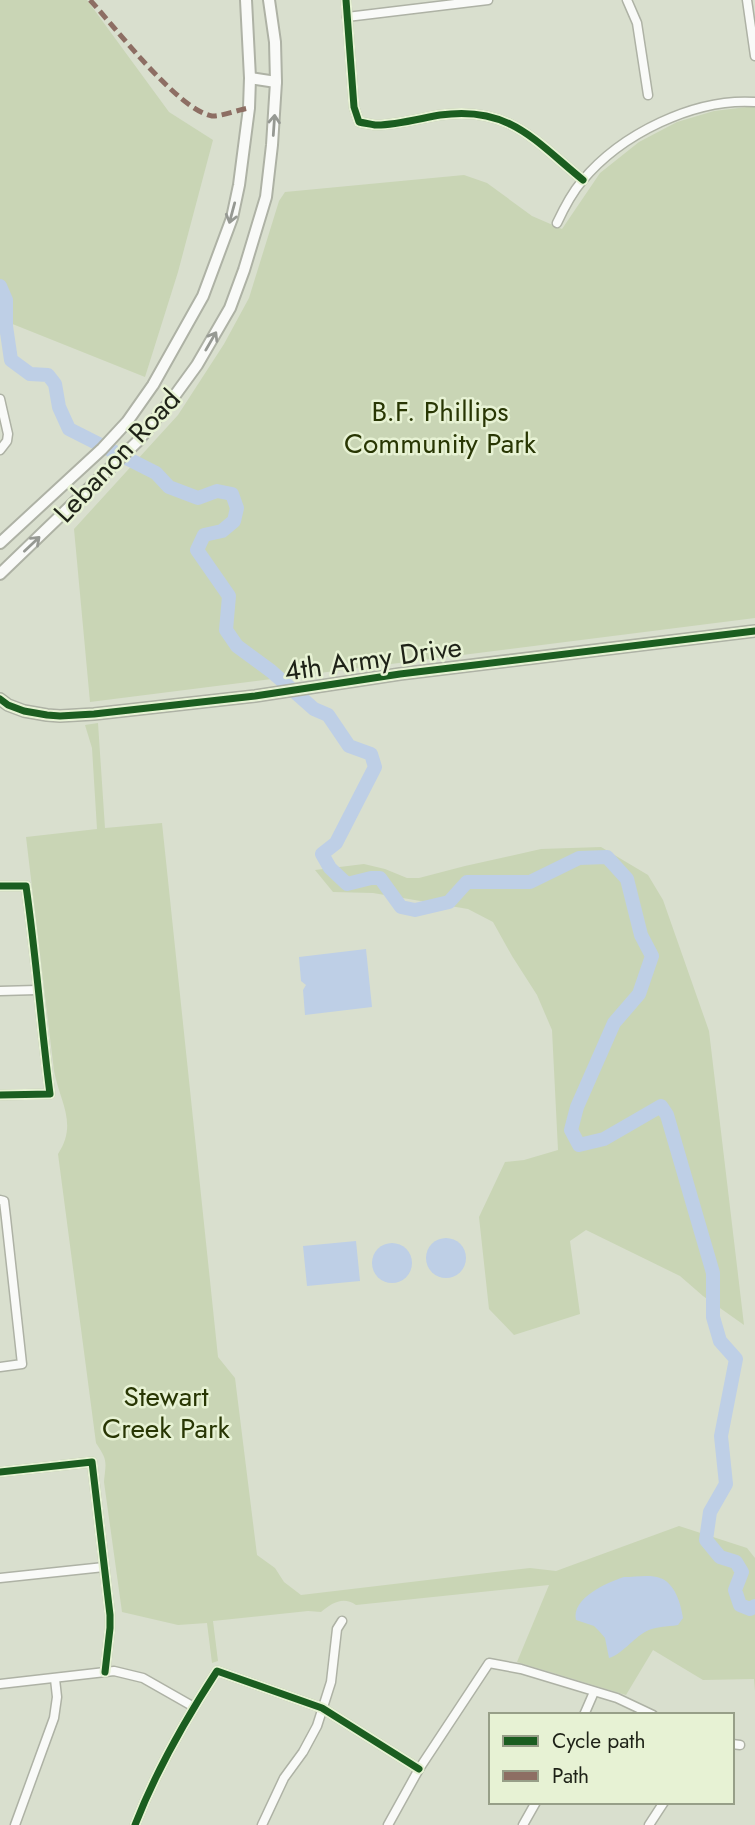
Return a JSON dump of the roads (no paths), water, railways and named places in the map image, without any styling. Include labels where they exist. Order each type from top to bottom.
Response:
[{"type":"main road","name":"Lebanon Road","points":[[0,543],[127,422],[153,385],[203,296],[232,218],[239,185],[249,108],[250,42],[246,0]]},
{"type":"main road","name":"Lebanon Road","points":[[0,574],[138,442],[197,365],[230,308],[255,238],[266,197],[276,82],[270,0]]},
{"type":"main road","points":[[250,78],[276,82]]},
{"type":"main road","name":"4th Army Drive","points":[[0,699],[24,711],[60,716],[267,695],[400,674],[755,631]]},
{"type":"street","points":[[346,0],[354,107],[359,122],[376,125],[471,113],[490,117],[528,133],[583,180]]},
{"type":"street","points":[[346,17],[488,0]]},
{"type":"street","points":[[627,0],[637,23],[648,95]]},
{"type":"street","points":[[747,0],[755,56]]},
{"type":"street","points":[[557,223],[567,201],[583,180],[613,152],[645,130],[674,116],[710,106],[755,102]]},
{"type":"street","points":[[0,399],[8,431],[7,441],[0,450]]},
{"type":"street","points":[[0,886],[26,886],[50,1094],[0,1095]]},
{"type":"street","points":[[0,991],[37,990]]},
{"type":"street","points":[[0,1367],[22,1364],[2,1200]]},
{"type":"street","points":[[0,1472],[92,1462],[109,1601],[110,1628],[105,1672]]},
{"type":"street","points":[[0,1578],[104,1567]]},
{"type":"street","points":[[262,1825],[284,1778],[303,1752],[317,1726],[331,1682],[337,1629],[342,1621]]},
{"type":"street","points":[[388,1825],[419,1769],[489,1662],[617,1698],[649,1713]]},
{"type":"street","points":[[135,1825],[160,1768],[217,1671],[322,1708],[419,1769]]},
{"type":"street","points":[[0,1684],[105,1672],[124,1673],[143,1678],[194,1707]]},
{"type":"street","points":[[15,1825],[54,1718],[57,1697],[55,1679]]},
{"type":"street","points":[[585,1713],[594,1692]]},
{"type":"street","points":[[523,1825],[535,1804]]},
{"type":"street","points":[[649,1825],[663,1804]]},
{"type":"water","points":[[366,949],[372,1007],[305,1015],[303,990],[306,985],[301,981],[299,957]]},
{"type":"water","points":[[446,1238],[460,1244],[466,1258],[460,1272],[446,1278],[432,1272],[426,1258],[432,1244]]},
{"type":"water","points":[[356,1241],[360,1281],[307,1286],[303,1246]]},
{"type":"water","points":[[392,1243],[406,1249],[412,1263],[406,1277],[392,1283],[378,1277],[372,1263],[378,1249]]},
{"type":"water","points":[[652,1576],[670,1584],[683,1618],[678,1625],[645,1632],[609,1658],[605,1638],[594,1626],[576,1620],[576,1612],[592,1592],[624,1577]]},
{"type":"waterway","points":[[0,286],[6,300],[6,326],[11,360],[30,374],[48,375],[55,384],[59,407],[69,429],[156,473],[169,487],[198,498],[217,491],[232,494],[237,508],[234,521],[222,531],[204,535],[197,550],[229,596],[226,630],[237,646],[271,671],[314,709],[328,715],[349,746],[371,754],[375,767],[336,843],[322,854],[330,868],[347,884],[380,878],[401,907],[415,910],[449,902],[467,882],[530,882],[579,858],[607,857],[627,879],[641,935],[652,956],[639,994],[614,1023],[577,1107],[571,1130],[579,1145],[604,1139],[661,1106],[667,1115],[713,1273],[713,1317],[720,1341],[736,1359],[721,1436],[726,1484],[710,1512],[706,1540],[720,1557],[736,1562],[742,1572],[735,1590],[740,1605],[750,1609],[755,1606]]},
{"type":"park label","name":"B.F. Phillips Community Park","points":[[440,427]]},
{"type":"park label","name":"Stewart Creek Park","points":[[166,1412]]}]
